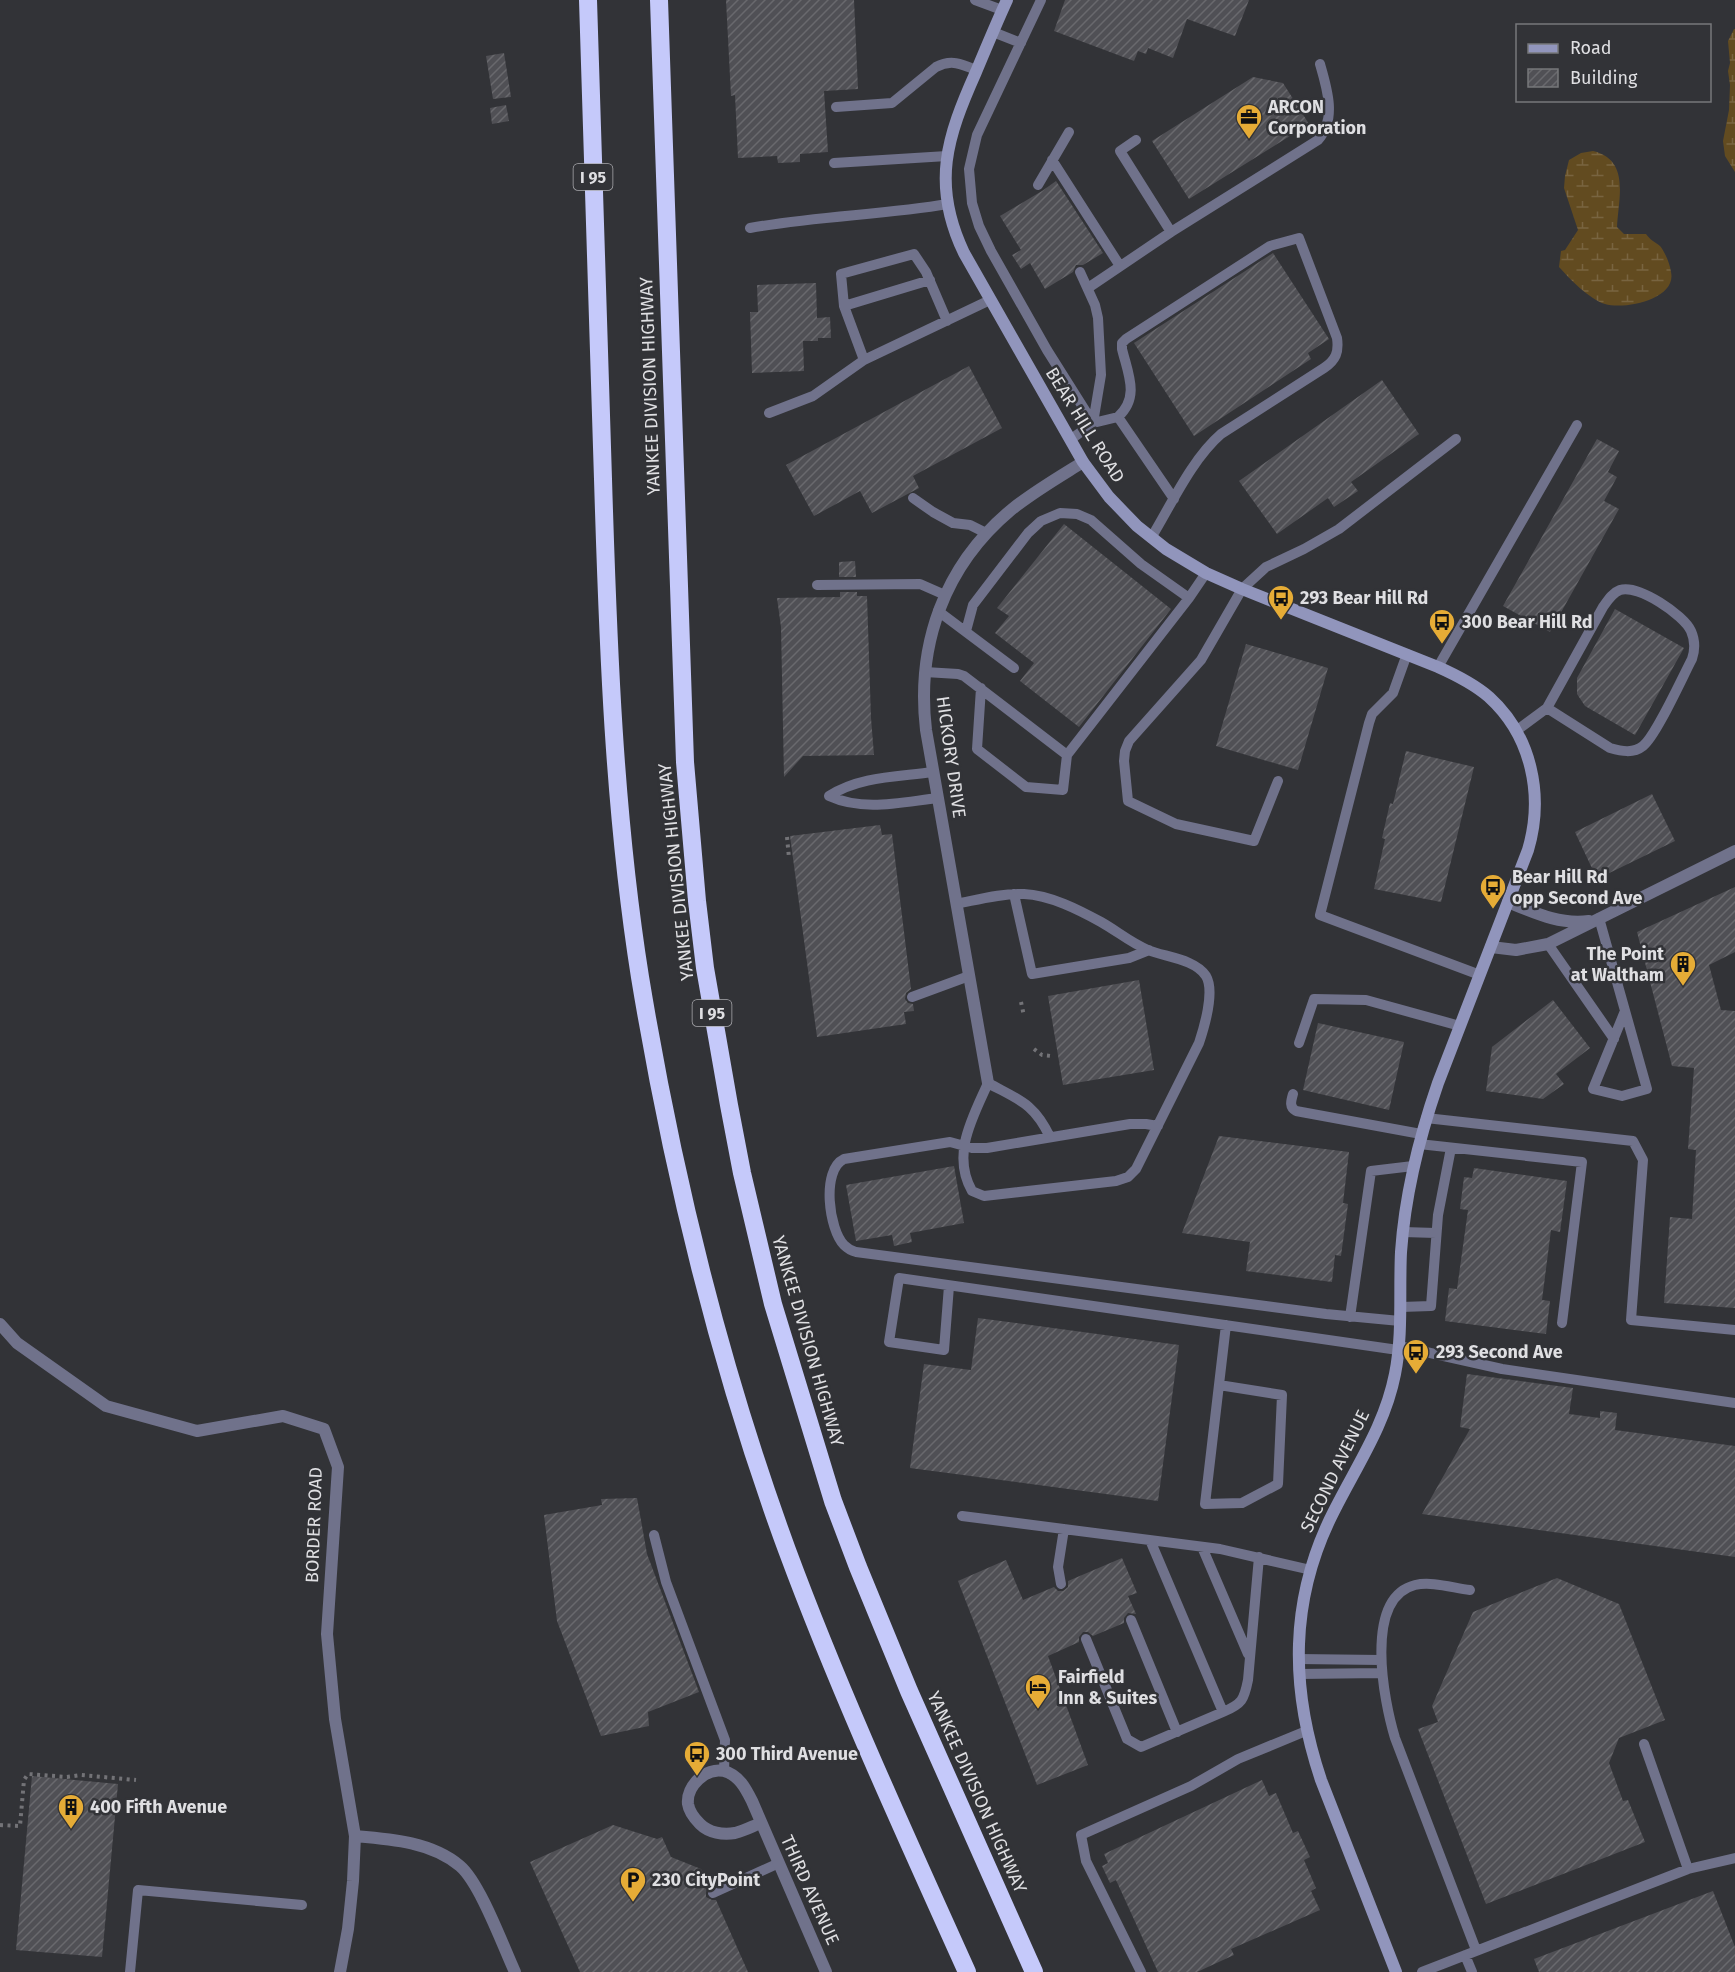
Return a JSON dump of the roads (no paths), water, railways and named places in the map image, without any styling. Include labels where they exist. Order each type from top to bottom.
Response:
[{"type":"highway","name":"I 95","points":[[588,0],[605,559],[616,766],[622,836],[637,952],[661,1095],[712,1311],[747,1430],[786,1546],[855,1724],[966,1972]]},
{"type":"highway","name":"YANKEE DIVISION HIGHWAY","points":[[659,0],[685,762],[705,968],[729,1106],[742,1173],[773,1304],[834,1501],[862,1577],[909,1691],[1034,1972]]},
{"type":"street","name":"BEAR HILL ROAD","points":[[1005,5],[954,122],[947,156],[948,204],[959,243],[990,300],[1083,462],[1109,497],[1151,538],[1178,558],[1206,573],[1462,678],[1497,705],[1516,731],[1525,749],[1535,790],[1536,809],[1531,840],[1508,902]]},
{"type":"street","name":"HICKORY DRIVE","points":[[988,1083],[933,772],[925,716],[925,672],[938,611],[963,563],[986,533],[1025,499],[1083,462]]},
{"type":"street","points":[[1491,947],[1516,950],[1548,944],[1735,851]]},
{"type":"street","name":"SECOND AVENUE","points":[[1396,1972],[1321,1780],[1306,1731],[1298,1659],[1302,1612],[1311,1570],[1327,1526],[1373,1440],[1383,1418],[1393,1384],[1399,1348],[1403,1233],[1413,1166],[1426,1118],[1508,902]]},
{"type":"street","points":[[1508,902],[1545,917],[1566,921],[1587,921],[1599,918]]},
{"type":"street","name":"BORDER ROAD","points":[[0,1324],[17,1343],[106,1406],[197,1431],[283,1416],[324,1430],[338,1467],[327,1634],[335,1719],[356,1836]]},
{"type":"street","name":"THIRD AVENUE","points":[[761,1823],[736,1832],[719,1834],[702,1826],[688,1804],[691,1788],[699,1779],[711,1772],[724,1771],[735,1776],[745,1786],[826,1972]]},
{"type":"street","points":[[340,1972],[349,1920],[356,1836],[408,1842],[441,1855],[460,1866],[479,1894],[515,1972]]},
{"type":"lane","points":[[975,0],[1005,5]]},
{"type":"lane","points":[[1041,0],[976,135],[969,169],[972,203],[979,226],[991,251],[1047,350],[1092,423]]},
{"type":"lane","points":[[993,32],[1021,43]]},
{"type":"lane","points":[[836,107],[892,103],[936,67],[945,63],[954,62],[976,70]]},
{"type":"lane","points":[[1088,288],[1171,232],[1318,140],[1323,135],[1329,115],[1325,81],[1320,64]]},
{"type":"lane","points":[[1038,185],[1069,132]]},
{"type":"lane","points":[[1136,140],[1120,151],[1171,232]]},
{"type":"lane","points":[[834,163],[947,156]]},
{"type":"lane","points":[[1052,160],[1120,266]]},
{"type":"lane","points":[[750,228],[784,222],[905,211],[948,204]]},
{"type":"lane","points":[[1070,440],[1092,423],[1118,417],[1128,407],[1131,395],[1122,349],[1125,339],[1270,246],[1299,238],[1337,338],[1336,357],[1324,368],[1216,438],[1205,449],[1151,538]]},
{"type":"lane","points":[[864,360],[844,306],[841,274],[914,254],[930,280],[947,321]]},
{"type":"lane","points":[[1080,272],[1097,311],[1102,364],[1092,423]]},
{"type":"lane","points":[[844,306],[930,280]]},
{"type":"lane","points":[[769,412],[813,396],[864,360],[990,300]]},
{"type":"lane","points":[[1118,417],[1174,499]]},
{"type":"lane","points":[[1438,667],[1576,425]]},
{"type":"lane","points":[[1278,781],[1254,841],[1176,824],[1128,801],[1125,751],[1129,741],[1201,660],[1242,589],[1266,567],[1317,542],[1345,525],[1456,439]]},
{"type":"lane","points":[[913,498],[953,523],[970,525],[986,533]]},
{"type":"lane","points":[[966,631],[973,605],[1028,533],[1041,521],[1060,513],[1077,514],[1091,520],[1141,564],[1189,598]]},
{"type":"lane","points":[[981,688],[977,749],[1026,787],[1063,790],[1067,755],[1206,573]]},
{"type":"lane","points":[[817,585],[920,584],[945,595]]},
{"type":"lane","points":[[1516,731],[1547,708],[1603,606],[1613,594],[1629,589],[1646,595],[1678,615],[1691,632],[1694,650],[1692,659],[1653,732],[1642,747],[1621,751],[1610,748],[1547,708]]},
{"type":"lane","points":[[938,611],[1014,668]]},
{"type":"lane","points":[[1407,654],[1393,693],[1372,714],[1369,723],[1320,915],[1480,975]]},
{"type":"lane","points":[[925,672],[958,674],[981,688],[1067,755]]},
{"type":"lane","points":[[933,772],[856,783],[829,796],[847,803],[869,806],[938,798]]},
{"type":"lane","points":[[956,904],[1014,894],[1040,897],[1080,911],[1149,950],[1194,966],[1206,976],[1209,990],[1199,1043],[1132,1173],[1122,1179],[984,1196],[975,1194],[970,1187],[963,1160],[963,1145],[969,1124],[988,1083],[1034,1110],[1050,1137]]},
{"type":"lane","points":[[1014,894],[1032,974],[1136,957],[1149,950]]},
{"type":"lane","points":[[1599,918],[1647,1089],[1622,1096],[1593,1089],[1625,1011]]},
{"type":"lane","points":[[1548,944],[1614,1039]]},
{"type":"lane","points":[[912,997],[969,976]]},
{"type":"lane","points":[[1299,1043],[1314,999],[1366,1000],[1460,1026]]},
{"type":"lane","points":[[1293,1094],[1290,1104],[1296,1112],[1451,1148],[1582,1162],[1562,1323]]},
{"type":"lane","points":[[1426,1118],[1634,1141],[1643,1160],[1631,1320],[1735,1330]]},
{"type":"lane","points":[[1158,1126],[1130,1124],[987,1148],[943,1143],[851,1157],[838,1162],[830,1178],[830,1205],[833,1218],[842,1244],[856,1252],[1350,1317],[1400,1321]]},
{"type":"lane","points":[[1401,1307],[1431,1306],[1436,1233],[1451,1148]]},
{"type":"lane","points":[[1350,1317],[1371,1171],[1413,1166]]},
{"type":"lane","points":[[1403,1233],[1436,1233]]},
{"type":"lane","points":[[949,1286],[944,1350],[889,1342],[899,1278],[1399,1348],[1502,1369],[1735,1403]]},
{"type":"lane","points":[[1219,1385],[1282,1395],[1278,1484],[1242,1503],[1205,1504],[1226,1325]]},
{"type":"lane","points":[[962,1516],[1202,1547],[1259,1557],[1311,1570]]},
{"type":"lane","points":[[1061,1584],[1058,1567],[1064,1529]]},
{"type":"lane","points":[[654,1535],[666,1582],[725,1740],[724,1771]]},
{"type":"lane","points":[[1150,1540],[1223,1712]]},
{"type":"lane","points":[[1202,1547],[1250,1657]]},
{"type":"lane","points":[[1086,1639],[1127,1738],[1141,1747],[1237,1706],[1244,1698],[1259,1557]]},
{"type":"lane","points":[[1470,1590],[1421,1584],[1409,1587],[1398,1594],[1388,1610],[1383,1632],[1381,1660],[1386,1703],[1395,1738],[1476,1950]]},
{"type":"lane","points":[[1131,1620],[1177,1732]]},
{"type":"lane","points":[[1298,1659],[1381,1660]]},
{"type":"lane","points":[[1299,1674],[1382,1673]]},
{"type":"lane","points":[[1141,1972],[1086,1861],[1081,1835],[1191,1786],[1238,1759],[1306,1731]]},
{"type":"lane","points":[[1644,1744],[1688,1869]]},
{"type":"lane","points":[[1422,1972],[1688,1869],[1735,1858]]},
{"type":"lane","points":[[713,1893],[778,1863]]},
{"type":"lane","points":[[130,1972],[138,1890],[302,1905]]},
{"type":"lane","points":[[1466,1955],[1472,1972]]},
{"type":"place","name":"ARCON Corporation","points":[[1249,140]]},
{"type":"place","name":"293 Bear Hill Rd","points":[[1281,621]]},
{"type":"place","name":"300 Bear Hill Rd","points":[[1442,645]]},
{"type":"place","name":"Bear Hill Rd opp Second Ave","points":[[1493,910]]},
{"type":"place","name":"The Point at Waltham","points":[[1683,987]]},
{"type":"place","name":"293 Second Ave","points":[[1416,1375]]},
{"type":"place","name":"Fairfield Inn & Suites","points":[[1038,1710]]},
{"type":"place","name":"300 Third Avenue","points":[[697,1777]]},
{"type":"place","name":"400 Fifth Avenue","points":[[71,1830]]},
{"type":"place","name":"230 CityPoint","points":[[633,1903]]}]
